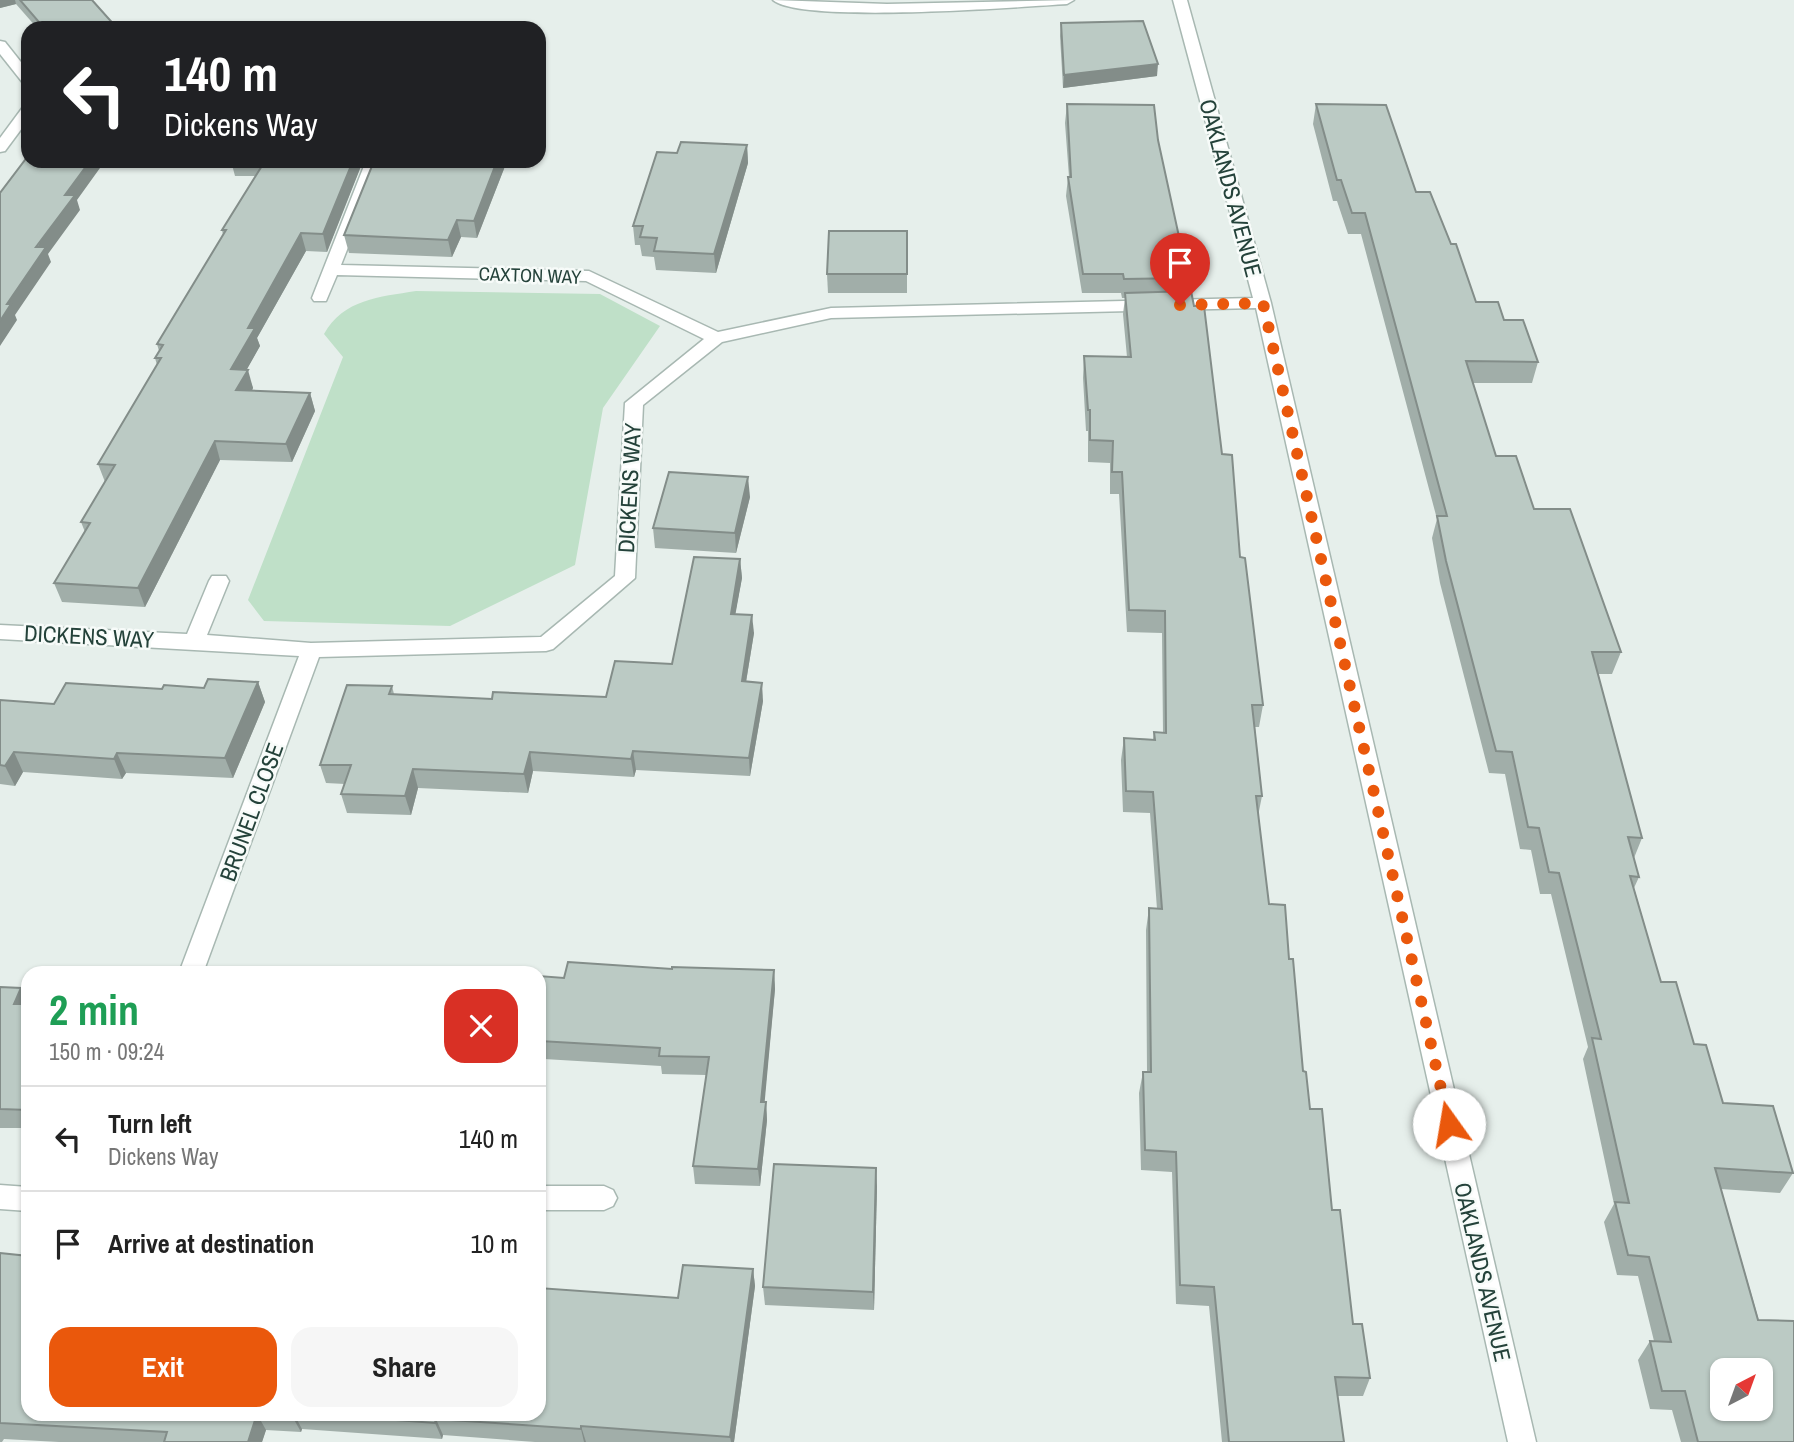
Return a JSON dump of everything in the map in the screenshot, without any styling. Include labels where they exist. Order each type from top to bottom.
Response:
[{"type":"street","points":[[780,0],[810,5],[905,8],[1067,0]]},
{"type":"street","name":"OAKLANDS AVENUE","points":[[1180,0],[1263,303],[1522,1442]]},
{"type":"street","points":[[0,45],[21,71]]},
{"type":"street","points":[[0,148],[21,120]]},
{"type":"street","points":[[320,298],[370,168]]},
{"type":"street","name":"CAXTON WAY","points":[[330,270],[589,276],[716,338]]},
{"type":"street","name":"DICKENS WAY","points":[[0,632],[194,641],[312,650],[546,644],[625,578],[634,403],[716,338],[831,313],[1263,303]]},
{"type":"street","points":[[194,641],[219,581]]},
{"type":"street","name":"BRUNEL CLOSE","points":[[194,966],[312,650]]},
{"type":"street","points":[[0,1198],[21,1199]]},
{"type":"street","points":[[546,1198],[604,1198]]},
{"type":"green space","points":[[416,291],[600,294],[660,326],[603,408],[575,565],[450,626],[264,621],[248,600],[343,357],[324,334],[332,322],[352,307],[376,298]]},
{"type":"building","points":[[20,0],[92,0],[111,21],[38,21]]},
{"type":"building","points":[[1143,21],[1158,64],[1064,75],[1061,23]]},
{"type":"building","points":[[1067,104],[1154,105],[1158,140],[1188,278],[1124,279],[1123,274],[1083,274],[1068,177],[1071,177]]},
{"type":"building","points":[[1316,104],[1386,105],[1416,192],[1430,192],[1451,244],[1456,244],[1476,302],[1498,302],[1504,320],[1523,320],[1538,362],[1466,361],[1496,456],[1516,456],[1534,509],[1570,509],[1621,652],[1592,652],[1642,838],[1628,837],[1639,877],[1630,876],[1661,982],[1676,982],[1694,1044],[1706,1045],[1723,1103],[1773,1106],[1793,1173],[1715,1168],[1758,1320],[1794,1321],[1794,1442],[1698,1442],[1685,1391],[1662,1391],[1650,1341],[1671,1342],[1649,1257],[1628,1255],[1615,1202],[1629,1203],[1592,1038],[1601,1039],[1559,873],[1549,872],[1539,828],[1528,827],[1512,752],[1496,751],[1446,561],[1437,516],[1447,516],[1365,213],[1352,213],[1341,180],[1337,180]]},
{"type":"building","points":[[681,142],[747,145],[714,254],[654,251],[657,238],[640,237],[643,226],[633,226],[657,152],[677,153]]},
{"type":"building","points":[[21,165],[21,168],[85,168],[65,195],[75,195],[36,247],[46,247],[7,304],[11,304],[0,321],[0,193]]},
{"type":"building","points":[[261,168],[350,168],[323,234],[301,233],[248,328],[255,328],[231,369],[248,370],[236,390],[310,393],[286,444],[215,441],[138,588],[54,583],[90,523],[81,522],[115,465],[98,464],[161,358],[155,358],[163,345],[157,344],[226,230],[222,230]]},
{"type":"building","points":[[371,168],[494,168],[474,221],[457,220],[448,240],[344,235]]},
{"type":"building","points":[[829,231],[907,231],[907,274],[827,274]]},
{"type":"building","points":[[1191,291],[1194,306],[1204,306],[1222,454],[1232,455],[1240,557],[1245,558],[1263,705],[1252,705],[1262,796],[1256,796],[1269,904],[1285,905],[1289,959],[1293,959],[1303,1071],[1306,1072],[1310,1109],[1322,1109],[1332,1210],[1340,1210],[1353,1324],[1362,1324],[1370,1378],[1335,1377],[1344,1442],[1229,1442],[1214,1287],[1180,1285],[1176,1152],[1145,1150],[1143,1072],[1151,1072],[1149,908],[1162,909],[1153,792],[1126,791],[1124,738],[1155,740],[1154,732],[1166,733],[1165,611],[1129,610],[1122,472],[1112,472],[1113,441],[1090,440],[1090,410],[1084,356],[1131,357],[1125,293]]},
{"type":"building","points":[[669,472],[748,477],[735,533],[653,528]]},
{"type":"building","points":[[694,557],[740,559],[731,614],[752,615],[742,681],[762,683],[749,758],[633,751],[631,759],[530,752],[524,774],[413,769],[405,796],[341,794],[351,765],[320,765],[347,685],[392,686],[389,694],[492,699],[493,692],[606,697],[615,661],[672,664]]},
{"type":"building","points":[[208,679],[258,682],[225,758],[117,753],[114,759],[14,752],[5,766],[0,765],[0,700],[54,704],[66,683],[162,689],[164,685],[204,688]]},
{"type":"building","points":[[568,962],[672,969],[774,970],[761,1102],[766,1102],[758,1169],[693,1166],[709,1057],[659,1056],[660,1048],[546,1041],[546,977],[564,978]]},
{"type":"building","points":[[0,987],[21,988],[14,1004],[21,1004],[21,1110],[0,1109]]},
{"type":"building","points":[[774,1164],[876,1168],[873,1292],[763,1287]]},
{"type":"building","points":[[0,1253],[21,1255],[21,1421],[255,1421],[248,1442],[164,1442],[167,1432],[0,1423]]},
{"type":"building","points":[[683,1265],[753,1269],[730,1437],[465,1421],[546,1421],[546,1289],[678,1298]]},
{"type":"route","points":[[1180,305],[1263,303],[1449,1124]]}]
